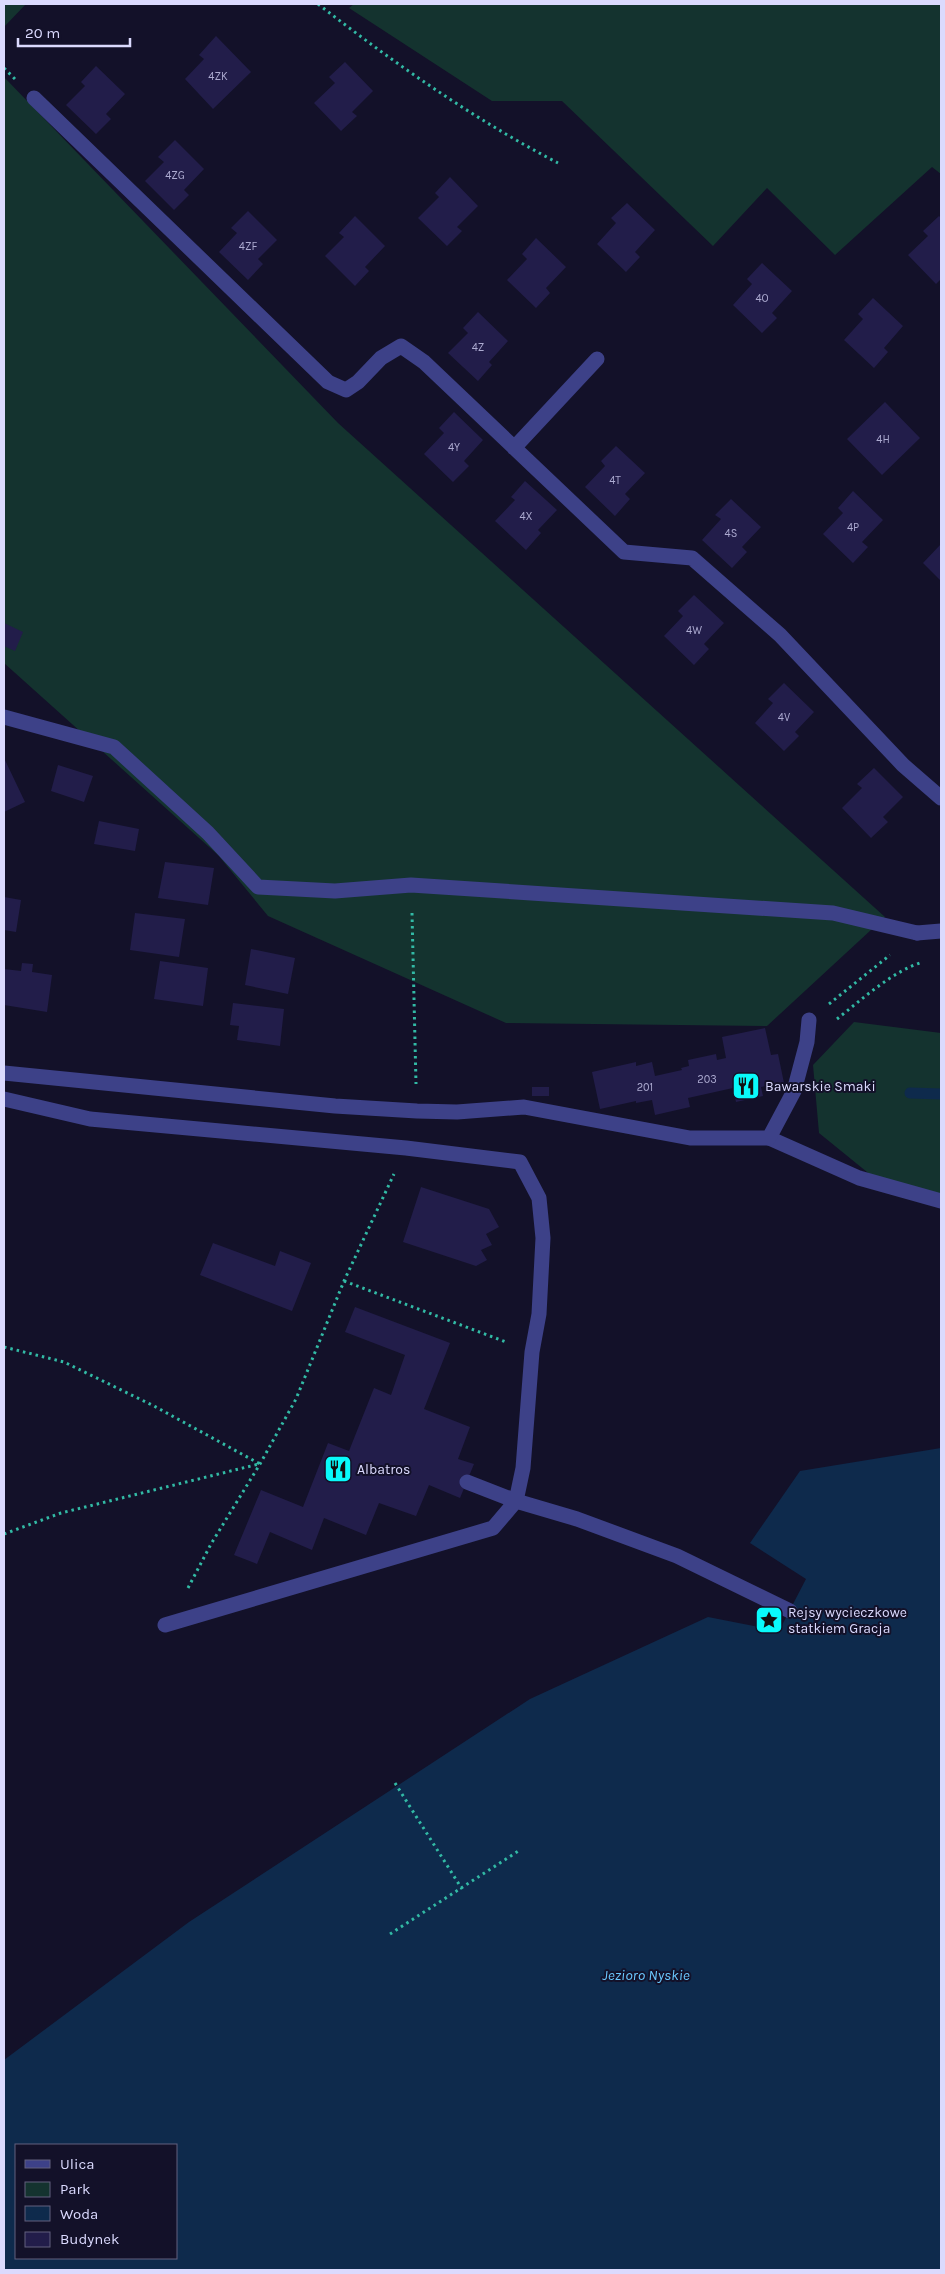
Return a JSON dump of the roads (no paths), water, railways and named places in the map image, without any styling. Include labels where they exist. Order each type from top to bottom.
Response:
[{"type":"street","points":[[34,98],[328,382],[346,390],[358,382],[381,358],[401,346],[424,362],[624,552],[692,558],[780,635],[903,766],[941,798]]},
{"type":"street","points":[[514,448],[597,359]]},
{"type":"street","points":[[4,717],[114,747],[208,833],[258,887],[335,891],[411,885],[834,913],[917,933],[941,931]]},
{"type":"street","points":[[769,1138],[794,1091],[807,1042],[809,1020]]},
{"type":"street","points":[[4,1073],[335,1106],[457,1112],[524,1107],[690,1138],[769,1138],[859,1178],[941,1201]]},
{"type":"street","points":[[4,1100],[90,1119],[406,1148],[520,1162],[539,1198],[543,1238],[539,1314],[532,1352],[524,1468],[516,1501],[493,1528],[164,1625]]},
{"type":"street","points":[[467,1482],[516,1501],[577,1519],[677,1556],[790,1611]]},
{"type":"water","name":"Jezioro Nyskie","points":[[941,1448],[941,2270],[4,2270],[4,2060],[189,1922],[530,1699],[708,1617],[779,1631],[806,1579],[750,1543],[800,1471]]},
{"type":"waterway","points":[[910,1093],[941,1094]]},
{"type":"place","name":"Bawarskie Smaki","points":[[746,1086]]},
{"type":"place","name":"Albatros","points":[[338,1469]]},
{"type":"place","name":"Rejsy wycieczkowe statkiem Gracja","points":[[769,1620]]}]
